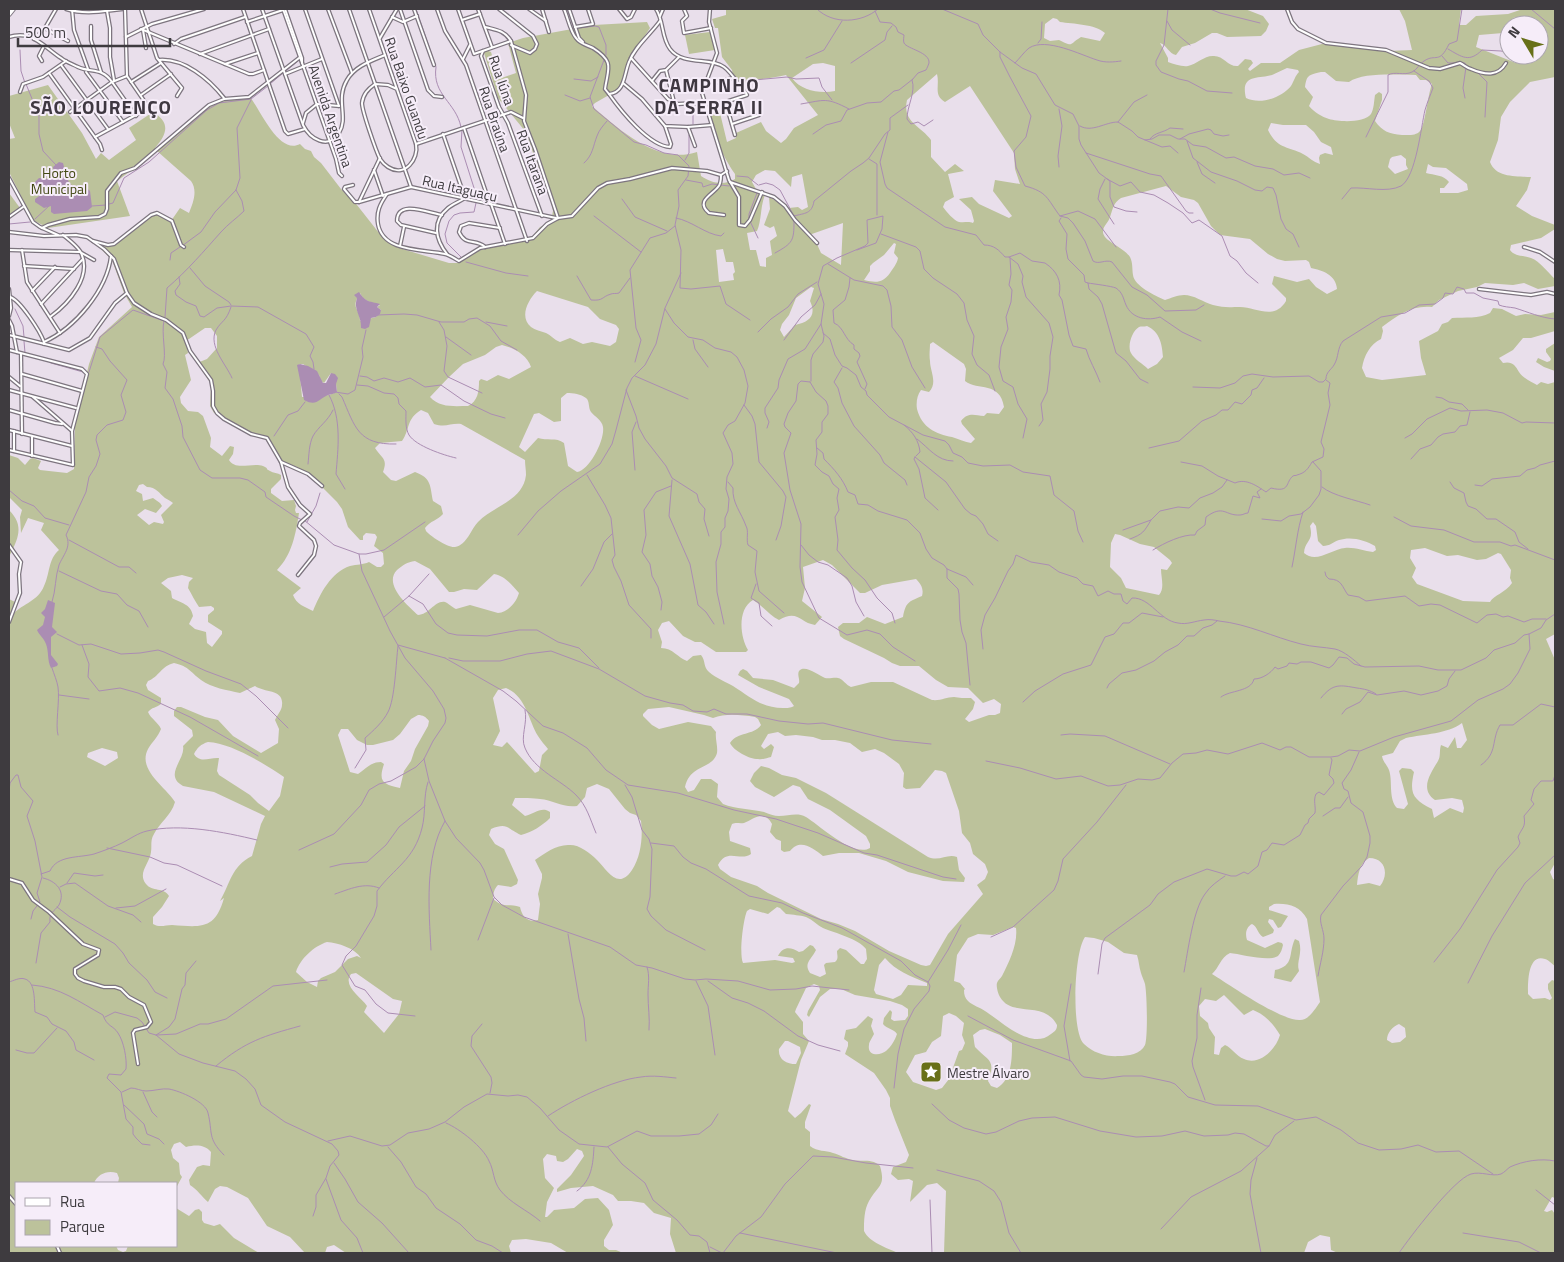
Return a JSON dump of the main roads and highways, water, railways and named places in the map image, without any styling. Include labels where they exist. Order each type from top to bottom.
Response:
[{"type":"waterway","points":[[416,9],[436,67],[438,85],[458,118],[461,127]]},
{"type":"waterway","points":[[567,9],[574,28]]},
{"type":"waterway","points":[[817,9],[831,18],[839,20],[864,17],[878,9]]},
{"type":"waterway","points":[[942,9],[978,24],[983,35],[1000,52],[1022,68],[1036,74],[1055,105],[1073,114],[1079,126],[1081,145],[1099,173],[1110,181],[1110,197],[1114,207],[1137,212]]},
{"type":"waterway","points":[[1168,9],[1164,45],[1156,61],[1156,65],[1161,72],[1188,81],[1207,91],[1232,93]]},
{"type":"waterway","points":[[1210,9],[1260,23]]},
{"type":"waterway","points":[[1366,137],[1388,92],[1388,75],[1412,72],[1424,61],[1443,54],[1449,44],[1457,41],[1462,9]]},
{"type":"waterway","points":[[1531,9],[1555,29]]},
{"type":"waterway","points":[[875,11],[880,22],[891,23],[898,32],[904,35],[906,45],[922,53],[928,59],[929,63],[926,70],[918,73],[912,80],[913,89],[907,119],[911,124],[918,122],[924,126],[933,120]]},
{"type":"waterway","points":[[806,58],[824,50],[842,21]]},
{"type":"waterway","points":[[1167,21],[1172,30],[1190,45]]},
{"type":"waterway","points":[[1038,43],[1041,39],[1042,22]]},
{"type":"waterway","points":[[851,63],[885,40],[887,32],[892,26]]},
{"type":"waterway","points":[[579,28],[599,27],[606,45],[606,55]]},
{"type":"waterway","points":[[1015,63],[1029,48],[1036,45],[1063,48],[1100,61],[1121,61]]},
{"type":"waterway","points":[[1448,49],[1469,58],[1482,50],[1499,51]]},
{"type":"waterway","points":[[20,50],[21,71],[25,83]]},
{"type":"waterway","points":[[1000,52],[1000,57],[1031,116],[1026,137],[1014,151],[1016,167],[1025,186],[1043,194],[1060,216],[1068,218],[1073,223],[1085,241],[1093,261],[1112,262],[1132,287],[1147,295],[1165,311],[1196,310],[1204,305]]},
{"type":"waterway","points":[[1442,56],[1448,63],[1465,63],[1466,67]]},
{"type":"waterway","points":[[604,60],[590,97],[594,109],[634,142],[664,153],[678,155],[689,166],[688,176],[678,190],[679,206],[675,225],[681,250],[680,288],[691,289],[720,286],[726,304],[750,320]]},
{"type":"waterway","points":[[286,71],[298,61]]},
{"type":"waterway","points":[[1465,98],[1463,88],[1466,67]]},
{"type":"waterway","points":[[1342,199],[1351,188],[1389,189],[1401,186],[1411,173],[1425,110],[1433,88],[1429,81],[1414,71]]},
{"type":"waterway","points":[[270,84],[283,73]]},
{"type":"waterway","points":[[1478,73],[1487,82],[1485,117]]},
{"type":"waterway","points":[[574,79],[591,81],[598,77]]},
{"type":"waterway","points":[[743,81],[787,77],[796,79],[819,78],[822,87],[832,100]]},
{"type":"waterway","points":[[813,134],[826,125],[841,121],[847,110],[867,103],[881,102],[913,79]]},
{"type":"waterway","points":[[26,84],[39,116],[39,134],[43,151],[56,165]]},
{"type":"waterway","points":[[109,204],[113,203],[124,178],[149,162],[207,110],[219,103],[251,99],[268,86]]},
{"type":"waterway","points":[[565,95],[580,101],[590,98]]},
{"type":"waterway","points":[[1118,122],[1134,102],[1147,95]]},
{"type":"waterway","points":[[182,246],[201,232],[215,212],[236,190],[240,178],[237,128],[251,100]]},
{"type":"waterway","points":[[801,104],[825,100],[849,109]]},
{"type":"waterway","points":[[759,185],[766,183],[780,190],[794,216],[810,211],[814,201],[869,158],[885,134],[890,130],[890,118],[908,105]]},
{"type":"waterway","points":[[693,106],[693,124]]},
{"type":"waterway","points":[[1059,109],[1062,126],[1058,156],[1059,167]]},
{"type":"waterway","points":[[584,163],[591,154],[599,132],[607,121]]},
{"type":"waterway","points":[[1080,126],[1094,128],[1118,122],[1138,137],[1162,147],[1170,146],[1178,153]]},
{"type":"waterway","points":[[1150,139],[1154,135],[1170,128],[1183,129]]},
{"type":"waterway","points":[[462,129],[461,147],[476,198]]},
{"type":"waterway","points":[[1180,139],[1189,134],[1208,129],[1214,134],[1229,135]]},
{"type":"waterway","points":[[888,132],[880,162],[887,188],[945,227],[976,235],[984,245],[993,247],[1005,257],[1009,257],[1018,264],[1023,276],[1022,282],[1026,297],[1049,323],[1053,337],[1050,369],[1047,392],[1041,404],[1043,420],[1039,426]]},
{"type":"waterway","points":[[685,160],[689,153],[689,135]]},
{"type":"waterway","points":[[1145,140],[1159,135],[1170,135],[1178,139],[1185,139],[1193,145],[1206,147],[1226,158],[1234,157],[1255,166],[1273,169],[1284,175],[1299,173],[1310,178]]},
{"type":"waterway","points":[[1187,141],[1193,158],[1211,172],[1237,181],[1255,190],[1262,191],[1267,187],[1273,188],[1281,219],[1286,229],[1293,234],[1299,247]]},
{"type":"waterway","points":[[1086,153],[1161,176],[1186,211],[1193,213]]},
{"type":"waterway","points":[[869,159],[877,164],[877,215]]},
{"type":"waterway","points":[[1197,162],[1202,174],[1215,183]]},
{"type":"waterway","points":[[737,176],[748,177],[758,185]]},
{"type":"waterway","points":[[1105,179],[1098,199],[1114,224]]},
{"type":"waterway","points":[[1107,179],[1120,186],[1131,182],[1140,192],[1154,195],[1168,203],[1183,213],[1192,223],[1199,220],[1222,236],[1230,256],[1258,283]]},
{"type":"waterway","points":[[686,180],[702,183],[703,187],[712,184],[729,186]]},
{"type":"waterway","points":[[165,317],[167,288],[244,211],[242,201],[236,190]]},
{"type":"waterway","points":[[749,218],[757,193]]},
{"type":"waterway","points":[[622,199],[635,217],[667,231]]},
{"type":"waterway","points":[[462,258],[447,243],[445,234],[449,221],[454,215],[474,212],[476,203]]},
{"type":"waterway","points":[[92,206],[106,205]]},
{"type":"waterway","points":[[35,219],[49,206]]},
{"type":"waterway","points":[[1060,216],[1078,211],[1095,219],[1116,247]]},
{"type":"waterway","points":[[594,216],[641,252]]},
{"type":"waterway","points":[[811,381],[811,360],[813,354],[823,342],[824,336],[821,324],[824,304],[818,284],[823,266],[865,246],[868,243],[867,220],[883,216],[882,229],[876,243],[857,250]]},
{"type":"waterway","points":[[676,218],[715,235],[721,236],[724,233]]},
{"type":"waterway","points":[[1061,218],[1059,221],[1067,234],[1066,249],[1068,259],[1084,275],[1089,289],[1098,297],[1102,304],[1116,353],[1126,361],[1140,379],[1148,383]]},
{"type":"waterway","points":[[750,221],[758,238]]},
{"type":"waterway","points":[[775,253],[786,247],[791,241],[794,233],[794,221]]},
{"type":"waterway","points":[[9,224],[30,222]]},
{"type":"waterway","points":[[635,362],[641,340],[636,328],[630,270],[650,238],[666,233],[675,226]]},
{"type":"waterway","points":[[881,234],[916,247],[920,251],[924,269],[933,278],[957,294],[964,303],[967,320],[974,336],[972,354],[977,365],[989,375],[995,391]]},
{"type":"waterway","points":[[170,260],[171,253],[180,247]]},
{"type":"waterway","points":[[1009,257],[1020,253],[1032,261],[1045,263],[1053,269],[1058,277],[1060,285],[1059,295],[1062,300],[1073,346],[1086,349],[1100,382]]},
{"type":"waterway","points":[[1010,258],[1011,274],[1009,285],[1012,290],[1011,302],[1006,317],[1008,329],[1001,347],[999,367],[1003,381],[1013,387],[1018,404],[1027,419],[1023,438]]},
{"type":"waterway","points":[[466,262],[506,273],[528,276]]},
{"type":"waterway","points":[[828,264],[854,280],[883,286],[887,290],[891,306],[892,327],[902,340],[912,367],[925,388]]},
{"type":"waterway","points":[[190,268],[205,286],[231,305]]},
{"type":"waterway","points":[[518,535],[538,511],[561,491],[600,464],[612,444],[627,388],[632,378],[645,365],[656,344],[665,308],[681,273]]},
{"type":"waterway","points":[[577,276],[591,300],[598,300],[608,295],[619,293],[630,278]]},
{"type":"waterway","points":[[179,277],[180,284],[175,291],[176,295],[196,306],[200,316],[204,317],[217,308],[231,306],[258,307],[306,334],[314,347],[310,356],[314,369]]},
{"type":"waterway","points":[[850,278],[845,300],[833,310],[834,323],[840,327],[848,340],[854,345],[854,349],[859,353],[860,356],[857,362],[867,384],[865,389]]},
{"type":"waterway","points":[[758,332],[771,319],[788,307],[798,294],[817,282]]},
{"type":"waterway","points":[[1088,283],[1116,288],[1129,310],[1136,316],[1146,319],[1160,317],[1182,332],[1201,341]]},
{"type":"waterway","points":[[1193,387],[1220,388],[1235,383],[1243,376],[1252,374],[1273,377],[1309,376],[1319,382],[1323,382],[1336,362],[1343,341],[1381,317],[1405,313],[1419,305],[1435,304],[1443,298],[1445,293],[1453,294],[1457,287],[1464,289],[1466,293],[1474,293],[1483,298],[1498,301],[1501,306],[1555,319]]},
{"type":"waterway","points":[[784,340],[801,317],[815,305],[821,294]]},
{"type":"waterway","points":[[231,307],[226,318],[216,330],[214,342],[232,378]]},
{"type":"waterway","points":[[15,309],[23,326],[24,337]]},
{"type":"waterway","points":[[665,309],[674,323],[688,337],[703,340],[715,348],[731,352],[737,357],[744,370],[748,386],[745,403],[735,421],[728,425],[723,433],[732,453],[733,464],[727,477],[728,511],[725,518],[725,527],[721,532],[721,544],[716,562],[717,592],[724,624]]},
{"type":"waterway","points":[[89,372],[100,337],[133,310],[164,321],[163,364],[167,372],[165,388],[173,399],[182,426],[183,437],[200,470],[212,478],[240,478],[248,480],[265,492],[266,497],[302,520]]},
{"type":"waterway","points":[[378,315],[417,315],[441,322],[464,322],[477,318],[490,326],[501,341],[517,350]]},
{"type":"waterway","points":[[439,322],[444,330],[447,346],[444,371],[448,377],[482,393]]},
{"type":"waterway","points":[[486,322],[507,326]]},
{"type":"waterway","points":[[767,428],[769,422],[765,408],[778,388],[779,380],[788,359],[805,349],[821,324]]},
{"type":"waterway","points":[[335,392],[348,394],[355,390],[363,357],[362,348],[366,330]]},
{"type":"waterway","points":[[823,333],[830,339],[835,355],[842,366],[856,375],[867,395],[889,417],[923,435],[945,441],[953,453],[962,457],[968,463],[983,466],[1010,465],[1023,472],[1050,476],[1054,495],[1074,511],[1078,531],[1083,542]]},
{"type":"waterway","points":[[446,337],[471,355]]},
{"type":"waterway","points":[[693,340],[695,349],[708,367]]},
{"type":"waterway","points":[[24,341],[25,353]]},
{"type":"waterway","points":[[52,602],[59,565],[68,543],[66,535],[86,492],[89,477],[96,466],[100,454],[96,440],[97,435],[107,425],[123,420],[126,412],[121,395],[127,380],[102,349],[96,347]]},
{"type":"waterway","points":[[41,359],[50,362]]},
{"type":"waterway","points":[[51,363],[83,372]]},
{"type":"waterway","points":[[842,368],[834,382],[854,426],[880,455],[884,463],[905,480],[907,485]]},
{"type":"waterway","points":[[360,376],[374,381],[384,378],[398,382],[410,378],[425,387],[441,385],[464,401],[491,414],[505,418]]},
{"type":"waterway","points":[[635,376],[688,399]]},
{"type":"waterway","points":[[1149,448],[1179,441],[1202,421],[1222,410],[1228,410],[1235,402],[1242,404],[1264,378]]},
{"type":"waterway","points":[[1181,462],[1202,466],[1218,476],[1235,483],[1243,481],[1251,483],[1266,492],[1271,488],[1285,488],[1293,476],[1304,472],[1312,462],[1323,457],[1324,449],[1321,442],[1330,405],[1328,393],[1330,383],[1326,380]]},
{"type":"waterway","points":[[810,382],[801,381],[798,384],[796,401],[788,413],[784,424],[791,433],[784,453],[790,490],[801,524],[800,567],[802,582],[819,618],[847,635],[867,630],[880,634],[893,647],[915,661]]},
{"type":"waterway","points":[[810,382],[828,406],[828,414],[822,422],[822,432],[816,440],[817,454],[815,465],[829,476],[833,484],[839,489],[837,498],[839,510],[835,517],[838,540],[837,550],[892,613],[895,623]]},
{"type":"waterway","points":[[357,385],[368,386],[384,393],[394,394],[398,398],[399,404],[406,411],[407,429],[412,439],[430,450],[456,458]]},
{"type":"waterway","points":[[626,390],[639,428],[645,439],[666,466],[672,478],[697,494],[699,502],[705,509],[704,519],[709,536]]},
{"type":"waterway","points":[[339,394],[360,432],[373,441],[396,444]]},
{"type":"waterway","points":[[329,395],[336,414],[337,424],[336,474],[345,489]]},
{"type":"waterway","points":[[1436,397],[1462,404],[1468,410]]},
{"type":"waterway","points":[[274,436],[288,415],[298,411],[305,402]]},
{"type":"waterway","points":[[744,405],[755,424],[759,462],[786,497],[781,526],[776,540]]},
{"type":"waterway","points":[[1405,438],[1412,434],[1427,419],[1450,408],[1461,411],[1487,410],[1503,413],[1522,423],[1555,423]]},
{"type":"waterway","points":[[308,464],[313,436],[333,410]]},
{"type":"waterway","points":[[1411,459],[1420,449],[1431,445],[1438,437],[1455,432],[1460,426],[1467,425],[1470,412]]},
{"type":"waterway","points":[[635,470],[632,432],[636,422]]},
{"type":"waterway","points":[[904,425],[917,440],[920,452],[916,456]]},
{"type":"waterway","points":[[917,439],[942,459],[953,461]]},
{"type":"waterway","points":[[817,448],[823,453],[824,459],[838,474],[848,492],[855,495],[858,504],[868,505],[878,511],[907,520],[920,533],[926,549],[932,558],[947,569],[966,577],[973,585]]},
{"type":"waterway","points":[[915,457],[946,482],[965,509],[976,516],[988,534],[998,541]]},
{"type":"waterway","points":[[915,457],[925,498],[938,510]]},
{"type":"waterway","points":[[1475,485],[1482,486],[1492,479],[1520,476],[1527,470],[1555,461]]},
{"type":"waterway","points":[[1262,519],[1281,521],[1289,516],[1301,514],[1310,507],[1321,489],[1321,471],[1313,462]]},
{"type":"waterway","points":[[587,475],[611,518],[615,555],[612,560],[614,567],[629,605],[651,629],[651,638]]},
{"type":"waterway","points":[[672,480],[669,516],[690,564],[698,605],[706,612],[714,624]]},
{"type":"waterway","points":[[1123,530],[1151,520],[1160,511],[1178,507],[1189,508],[1200,498],[1222,487],[1227,480]]},
{"type":"waterway","points":[[728,482],[733,488],[735,503],[747,528],[748,545],[757,551],[755,572],[759,591],[784,613]]},
{"type":"waterway","points":[[1450,482],[1454,488],[1464,493],[1468,506],[1476,509],[1487,519],[1496,519],[1515,532],[1519,542],[1528,549]]},
{"type":"waterway","points":[[661,610],[662,602],[658,587],[652,576],[650,564],[642,552],[646,535],[644,510],[656,492],[671,486]]},
{"type":"waterway","points":[[1322,487],[1338,495],[1370,505]]},
{"type":"waterway","points":[[1153,550],[1185,536],[1195,535],[1205,525],[1206,517],[1217,511],[1235,515],[1248,513],[1253,496],[1260,498],[1257,492],[1261,489]]},
{"type":"waterway","points":[[9,490],[22,501],[34,506],[45,518],[69,525]]},
{"type":"waterway","points":[[307,522],[316,506],[320,493]]},
{"type":"waterway","points":[[1292,567],[1303,512]]},
{"type":"waterway","points":[[1394,517],[1411,526],[1444,530],[1474,542],[1500,542],[1511,546],[1515,545],[1555,560]]},
{"type":"waterway","points":[[304,520],[334,545],[359,554],[384,550],[425,522]]},
{"type":"waterway","points":[[1130,539],[1143,532],[1151,520]]},
{"type":"waterway","points":[[581,586],[593,569],[604,542],[612,534]]},
{"type":"waterway","points":[[69,540],[119,567],[129,567],[136,573]]},
{"type":"waterway","points":[[801,545],[818,562],[828,565],[847,578],[852,586],[856,602],[864,616]]},
{"type":"waterway","points":[[299,850],[334,834],[361,805],[369,790],[379,784],[391,781],[416,767],[424,759],[445,723],[444,709],[433,691],[405,658],[390,631],[362,571],[359,554]]},
{"type":"waterway","points":[[983,649],[981,630],[985,615],[1016,555],[1031,562],[1049,565],[1059,572],[1077,578],[1083,584],[1093,586],[1098,596],[1108,591],[1114,594],[1121,594],[1123,601],[1127,604],[1132,598],[1144,601],[1166,618],[1178,623],[1185,624],[1210,620],[1240,625],[1301,644],[1338,650],[1361,666]]},
{"type":"waterway","points":[[947,569],[947,578],[958,589],[959,594],[960,620],[966,643],[970,685]]},
{"type":"waterway","points":[[59,571],[101,591],[117,594],[127,605],[139,611],[148,627]]},
{"type":"waterway","points":[[1325,572],[1329,579],[1337,580],[1348,595],[1359,597],[1366,601],[1405,596],[1419,606],[1440,605],[1477,623],[1487,615],[1496,614],[1524,622],[1532,619],[1546,619]]},
{"type":"waterway","points":[[384,617],[409,596],[429,574]]},
{"type":"waterway","points":[[756,584],[751,598],[759,603],[761,616],[772,626]]},
{"type":"waterway","points":[[409,596],[423,604],[436,624],[448,633],[487,636],[519,630],[537,630],[558,642],[579,648],[599,668]]},
{"type":"waterway","points":[[1023,702],[1035,691],[1063,674],[1091,665],[1105,637],[1114,634],[1123,623],[1129,623],[1142,613],[1163,617]]},
{"type":"waterway","points":[[1221,697],[1245,689],[1254,679],[1266,675],[1275,667],[1278,669],[1287,666],[1289,663],[1311,662],[1329,668],[1339,657],[1347,658],[1354,664],[1365,667],[1419,666],[1438,670],[1461,670],[1486,658],[1494,650],[1515,643],[1524,635],[1541,628],[1546,620],[1555,614]]},
{"type":"waterway","points":[[1107,688],[1122,673],[1136,670],[1154,661],[1178,645],[1187,636],[1194,636],[1203,628],[1217,621]]},
{"type":"waterway","points":[[57,634],[79,645],[91,644],[121,654],[158,650],[164,652],[241,684],[288,728]]},
{"type":"waterway","points":[[986,761],[1020,768],[1056,779],[1081,776],[1108,786],[1120,785],[1138,779],[1152,780],[1160,778],[1172,763],[1183,754],[1207,750],[1228,754],[1262,743],[1280,750],[1291,747],[1309,757],[1331,757],[1338,756],[1349,750],[1360,751],[1394,737],[1451,721],[1478,700],[1503,689],[1510,684],[1518,673],[1530,649],[1529,634]]},
{"type":"waterway","points":[[82,645],[89,664],[88,677],[99,691],[120,688],[138,693],[190,717],[258,756]]},
{"type":"waterway","points":[[398,645],[445,658]]},
{"type":"waterway","points":[[355,768],[366,750],[365,738],[388,712],[394,690],[398,646]]},
{"type":"waterway","points":[[449,658],[463,661],[500,661],[527,654],[551,651],[599,669],[645,696],[683,705],[693,711],[707,712],[714,709],[726,714],[747,714],[779,721],[808,724],[823,723],[892,740],[931,744]]},
{"type":"waterway","points":[[445,658],[503,691],[543,726],[563,733],[587,748],[606,770],[628,785],[678,793],[734,810],[776,819],[818,833],[864,853],[877,855],[943,877],[956,879]]},
{"type":"waterway","points":[[52,668],[58,687],[58,735]]},
{"type":"waterway","points":[[1342,714],[1346,709],[1360,702],[1368,692],[1377,695],[1404,691],[1421,695],[1438,691],[1447,686],[1449,679],[1455,671]]},
{"type":"waterway","points":[[1321,698],[1325,693],[1337,686],[1365,689],[1376,694]]},
{"type":"waterway","points":[[59,695],[89,699]]},
{"type":"waterway","points":[[1481,765],[1490,756],[1500,725],[1513,725],[1541,704],[1555,707]]},
{"type":"waterway","points":[[525,710],[524,744],[529,756],[541,769],[580,799],[596,833]]},
{"type":"waterway","points":[[1061,735],[1105,736],[1170,764]]},
{"type":"waterway","points":[[1318,976],[1324,944],[1321,915],[1343,886],[1362,866],[1367,857],[1370,843],[1370,836],[1363,812],[1351,803],[1348,791],[1344,789],[1342,783],[1351,770],[1359,752]]},
{"type":"waterway","points":[[1098,974],[1102,944],[1105,938],[1150,905],[1158,894],[1174,882],[1207,869],[1231,876],[1244,872],[1248,874],[1258,866],[1262,852],[1267,850],[1272,843],[1284,845],[1300,835],[1309,819],[1315,813],[1316,794],[1319,792],[1324,795],[1334,783],[1329,775],[1331,758]]},
{"type":"waterway","points":[[424,759],[429,781],[445,821],[456,838],[480,863],[494,897],[502,905],[524,917],[610,947],[636,965],[652,968],[685,979],[738,981],[770,990],[812,986],[849,990]]},
{"type":"waterway","points":[[9,791],[10,783],[18,775],[21,787],[33,801],[27,816],[35,841],[42,877],[37,893],[40,902],[33,911],[31,919]]},
{"type":"waterway","points":[[1434,962],[1460,929],[1497,870],[1518,847],[1520,843],[1518,837],[1524,825],[1524,816],[1534,804],[1531,800],[1534,789],[1541,781],[1553,781],[1555,775]]},
{"type":"waterway","points":[[415,1016],[388,1013],[376,1004],[365,990],[355,986],[342,965],[346,956],[356,946],[374,916],[377,906],[377,891],[414,848],[422,828],[428,782]]},
{"type":"waterway","points":[[625,785],[632,797],[642,830],[649,839],[652,849],[650,897],[647,909],[651,916],[666,930],[705,950]]},
{"type":"waterway","points":[[991,937],[1013,927],[1054,890],[1063,859],[1097,822],[1126,785]]},
{"type":"waterway","points":[[1323,816],[1335,808],[1340,808],[1348,797]]},
{"type":"waterway","points":[[330,867],[367,862],[386,845],[399,827],[425,806]]},
{"type":"waterway","points":[[431,950],[429,884],[438,835],[445,821]]},
{"type":"waterway","points":[[41,874],[50,871],[58,862],[69,858],[94,854],[147,831],[188,828],[257,840]]},
{"type":"waterway","points":[[651,843],[674,846],[691,863],[706,869],[749,896],[782,903],[842,928],[901,961],[915,975],[928,982],[930,986],[929,991],[914,1009],[904,1029],[898,1054],[894,1088]]},
{"type":"waterway","points":[[107,848],[177,865],[222,886]]},
{"type":"waterway","points":[[1468,983],[1492,936],[1525,883],[1555,855]]},
{"type":"waterway","points":[[67,883],[74,873],[95,876],[103,875]]},
{"type":"waterway","points":[[1184,972],[1197,910],[1209,889],[1225,876]]},
{"type":"waterway","points":[[36,963],[41,933],[50,922],[51,914],[61,900],[60,891],[56,884],[43,878]]},
{"type":"waterway","points":[[60,887],[75,883],[108,906],[133,915],[141,922]]},
{"type":"waterway","points":[[335,894],[362,886],[379,888]]},
{"type":"waterway","points":[[116,908],[135,906],[166,889]]},
{"type":"waterway","points":[[478,940],[494,898]]},
{"type":"waterway","points":[[57,907],[115,944],[129,963],[147,980],[155,992],[167,998]]},
{"type":"waterway","points":[[928,982],[961,925]]},
{"type":"waterway","points":[[568,934],[584,1018],[586,1041]]},
{"type":"waterway","points":[[156,1035],[169,1027],[175,1019],[182,989],[185,985],[186,973],[196,961]]},
{"type":"waterway","points":[[647,967],[649,977],[649,1030]]},
{"type":"waterway","points":[[9,982],[21,978],[29,981],[34,993],[35,1012],[47,1017],[52,1024],[66,1031],[74,1042],[76,1050],[94,1060]]},
{"type":"waterway","points":[[157,1035],[176,1034],[200,1024],[208,1024],[226,1019],[273,986],[327,980]]},
{"type":"waterway","points":[[696,981],[708,1006],[715,1055]]},
{"type":"waterway","points":[[708,981],[732,998],[764,1011],[798,1036],[818,1045],[840,1051]]},
{"type":"waterway","points":[[1070,1061],[1064,1026],[1071,984]]},
{"type":"waterway","points":[[32,985],[52,989],[77,1000],[103,1015],[106,1022],[118,1033],[125,1051],[126,1069],[121,1075],[109,1074],[107,1078],[121,1092],[126,1119],[133,1127],[133,1134],[142,1144],[150,1145]]},
{"type":"waterway","points":[[1201,988],[1197,1015],[1197,1038],[1192,1061],[1205,1100]]},
{"type":"waterway","points":[[105,1017],[115,1012],[137,1018],[149,1033],[156,1035],[179,1054],[203,1063],[235,1071],[255,1089],[261,1105],[285,1122],[332,1144],[339,1155],[330,1166],[326,1178],[316,1195],[316,1207],[313,1216]]},
{"type":"waterway","points":[[968,1016],[1013,1040],[1071,1061],[1084,1077],[1102,1079],[1142,1076],[1170,1082],[1175,1084],[1188,1097],[1215,1105],[1258,1106],[1296,1120],[1316,1117],[1341,1130],[1358,1143],[1379,1150],[1401,1149],[1418,1145],[1436,1152],[1459,1151],[1493,1174]]},
{"type":"waterway","points":[[482,1024],[472,1036],[471,1046],[491,1077],[490,1093]]},
{"type":"waterway","points":[[216,1066],[256,1040],[300,1026]]},
{"type":"waterway","points":[[16,1050],[34,1053],[57,1028]]},
{"type":"waterway","points":[[548,1116],[581,1097],[618,1082],[645,1076],[676,1078]]},
{"type":"waterway","points":[[122,1092],[131,1088],[146,1091],[169,1089],[198,1101],[208,1113],[213,1140],[224,1155]]},
{"type":"waterway","points":[[143,1092],[152,1112],[157,1117]]},
{"type":"waterway","points":[[328,1141],[350,1136],[382,1146],[390,1145],[408,1133],[429,1129],[445,1122],[464,1107],[487,1094],[527,1097],[540,1108],[559,1130],[579,1144],[607,1147],[637,1131],[651,1136],[699,1134],[711,1125],[718,1114]]},
{"type":"waterway","points":[[932,1104],[949,1120],[964,1128],[986,1134],[996,1132],[1019,1121],[1032,1118],[1055,1117],[1100,1131],[1136,1137],[1162,1136],[1185,1131],[1204,1136],[1235,1133],[1244,1134],[1269,1146]]},
{"type":"waterway","points":[[124,1105],[144,1124],[147,1134],[159,1139],[164,1144]]},
{"type":"waterway","points":[[1161,1229],[1191,1197],[1241,1171],[1269,1146],[1275,1135],[1294,1121]]},
{"type":"waterway","points":[[446,1123],[464,1134],[482,1150],[491,1164],[498,1187],[504,1195],[540,1221]]},
{"type":"waterway","points":[[388,1147],[401,1162],[416,1187],[426,1194],[436,1208],[460,1224],[476,1240],[492,1246],[503,1253]]},
{"type":"waterway","points":[[577,1191],[589,1177],[594,1147]]},
{"type":"waterway","points":[[608,1147],[622,1164],[645,1183],[653,1200],[677,1220],[690,1235],[699,1236],[707,1242],[710,1253]]},
{"type":"waterway","points":[[723,1253],[736,1236],[761,1217],[785,1184],[813,1156],[913,1168]]},
{"type":"waterway","points":[[1257,1158],[1251,1180],[1250,1194],[1261,1253]]},
{"type":"waterway","points":[[1399,1253],[1433,1209],[1463,1178],[1475,1173],[1501,1174],[1510,1167],[1526,1162],[1538,1160],[1555,1161]]},
{"type":"waterway","points":[[334,1163],[358,1202],[382,1223],[409,1253]]},
{"type":"waterway","points":[[937,1170],[979,1181],[994,1191],[1001,1202],[1009,1233],[1021,1253]]},
{"type":"waterway","points":[[326,1179],[341,1220],[357,1238],[363,1253]]},
{"type":"waterway","points":[[1536,1190],[1555,1205]]},
{"type":"waterway","points":[[930,1200],[932,1253]]},
{"type":"waterway","points":[[740,1233],[837,1253]]},
{"type":"waterway","points":[[1463,1233],[1519,1242],[1541,1253]]},
{"type":"waterway","points":[[710,1247],[722,1253]]},
{"type":"place","name":"Mestre Álvaro","points":[[931,1072]]},
{"type":"district","name":"CAMPINHO DA SERRA II","points":[[709,95]]},
{"type":"district","name":"SÃO LOURENÇO","points":[[101,106]]},
{"type":"park label","name":"Horto Municipal","points":[[59,180]]}]
